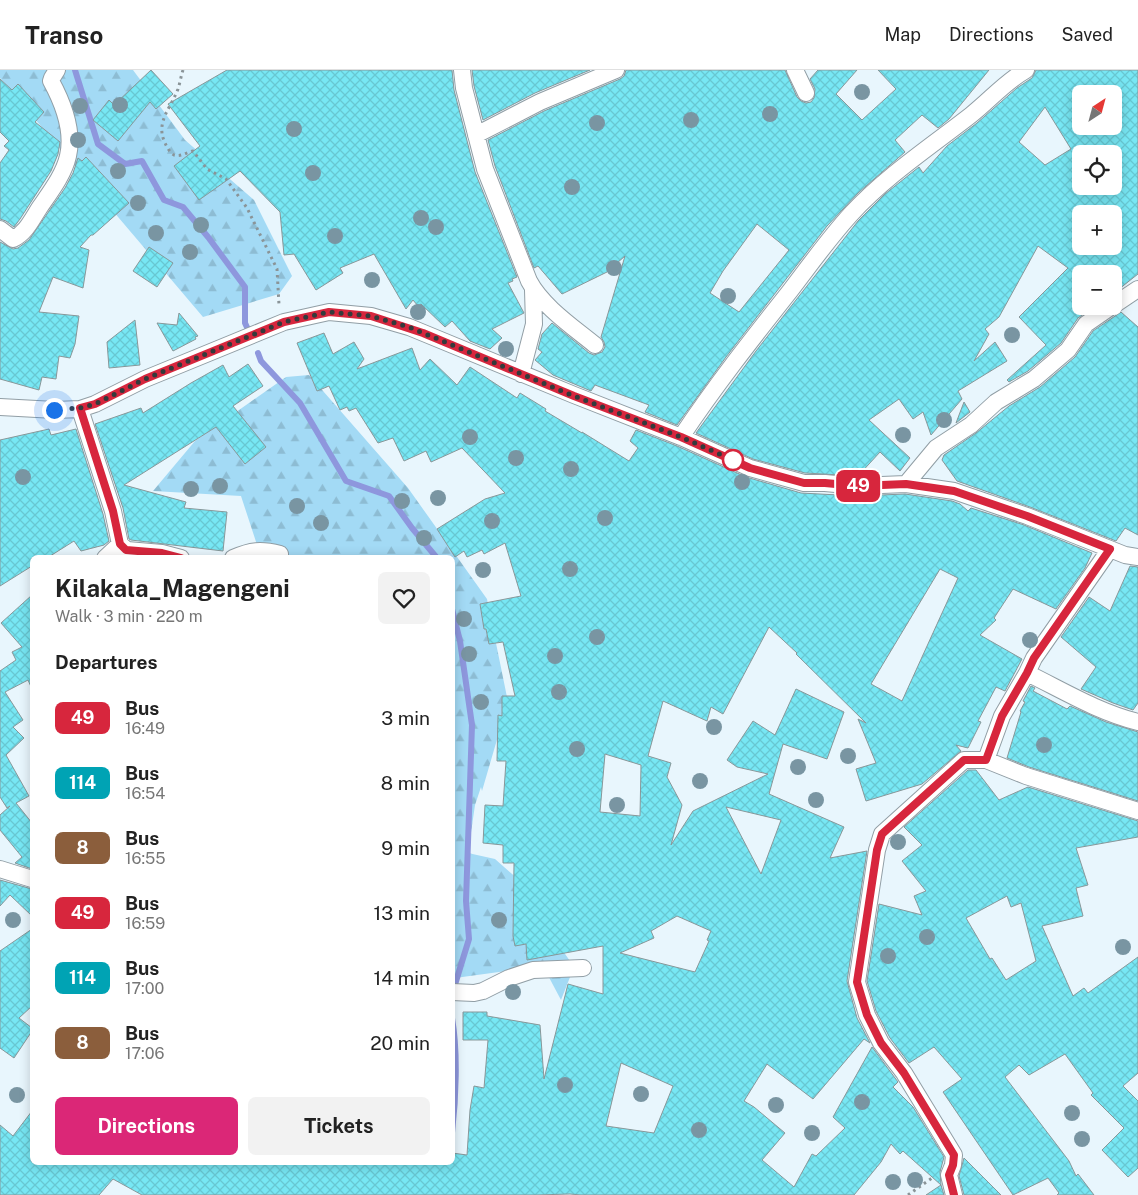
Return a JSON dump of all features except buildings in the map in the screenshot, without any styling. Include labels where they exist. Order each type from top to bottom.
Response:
[{"type":"street","points":[[0,229],[13,239],[20,236],[61,174],[68,155],[68,123],[64,107],[51,81],[57,70]]},
{"type":"street","points":[[462,70],[464,88],[490,186],[521,265],[533,290],[568,324],[595,345]]},
{"type":"street","points":[[476,134],[540,102],[616,70]]},
{"type":"street","points":[[794,70],[806,93]]},
{"type":"street","points":[[681,437],[708,397],[852,213],[884,183],[929,146],[970,116],[1011,79],[1026,70]]},
{"type":"street","points":[[1122,300],[1138,289]]},
{"type":"street","points":[[520,374],[534,324],[533,290]]},
{"type":"street","points":[[0,407],[54,410],[80,408],[95,404],[145,379],[284,322],[329,312],[371,316],[409,327],[520,374],[681,437],[750,468],[804,483],[857,486],[906,484],[954,491],[1027,516],[1110,549],[1138,557]]},
{"type":"street","points":[[906,484],[936,448],[971,424],[996,402],[1034,379],[1068,350],[1086,324],[1100,315]]},
{"type":"street","points":[[80,408],[113,511],[120,544],[126,550],[170,555]]},
{"type":"street","points":[[108,555],[120,544]]},
{"type":"street","points":[[986,760],[1002,716],[1034,658],[1110,549]]},
{"type":"street","points":[[239,555],[263,550],[280,554]]},
{"type":"street","points":[[1027,673],[1115,716],[1138,722]]},
{"type":"street","points":[[954,1195],[949,1175],[954,1155],[904,1073],[881,1043],[867,1015],[857,982],[877,850],[882,834],[964,760],[986,760],[1026,776],[1138,811]]},
{"type":"street","points":[[0,869],[30,878]]},
{"type":"street","points":[[455,992],[474,993],[483,991],[509,978],[533,970],[583,968]]},
{"type":"path","points":[[183,70],[178,89],[163,118],[161,126],[163,139],[170,152],[180,156],[193,152],[207,168],[226,179],[247,208],[277,270],[280,310],[284,322]]},
{"type":"path","points":[[908,1195],[930,1179]]},
{"type":"green space","points":[[0,70],[133,70],[185,140],[254,200],[292,276],[279,294],[203,317],[0,78]]},
{"type":"green space","points":[[309,375],[408,488],[487,599],[508,702],[482,791],[481,787],[475,805],[468,853],[495,859],[519,880],[544,923],[574,967],[561,1000],[543,966],[455,978],[455,555],[260,555],[241,496],[153,491],[195,441],[286,377]]},
{"type":"waterway","points":[[75,70],[98,144],[125,164],[142,161],[164,200],[183,207],[245,287],[245,323],[251,336]]},
{"type":"waterway","points":[[258,353],[261,361],[300,403],[346,481],[389,496],[434,555]]},
{"type":"waterway","points":[[455,621],[460,641],[472,725],[466,901],[469,939],[455,984]]},
{"type":"waterway","points":[[455,1046],[455,1105]]},
{"type":"bus line","name":"49","points":[[173,555],[126,550],[120,544],[113,511],[80,408],[95,404],[145,379],[284,322],[329,312],[371,316],[409,327],[574,396],[681,437],[750,468],[804,483],[857,486],[906,484],[954,491],[1027,516],[1110,549],[1034,658],[1002,716],[986,760],[964,760],[882,834],[877,850],[857,982],[867,1015],[881,1043],[904,1073],[954,1155],[949,1175],[954,1195]]},
{"type":"route","points":[[54,410],[80,408],[95,404],[145,379],[284,322],[329,312],[371,316],[409,327],[574,396],[681,437],[733,460]]}]
